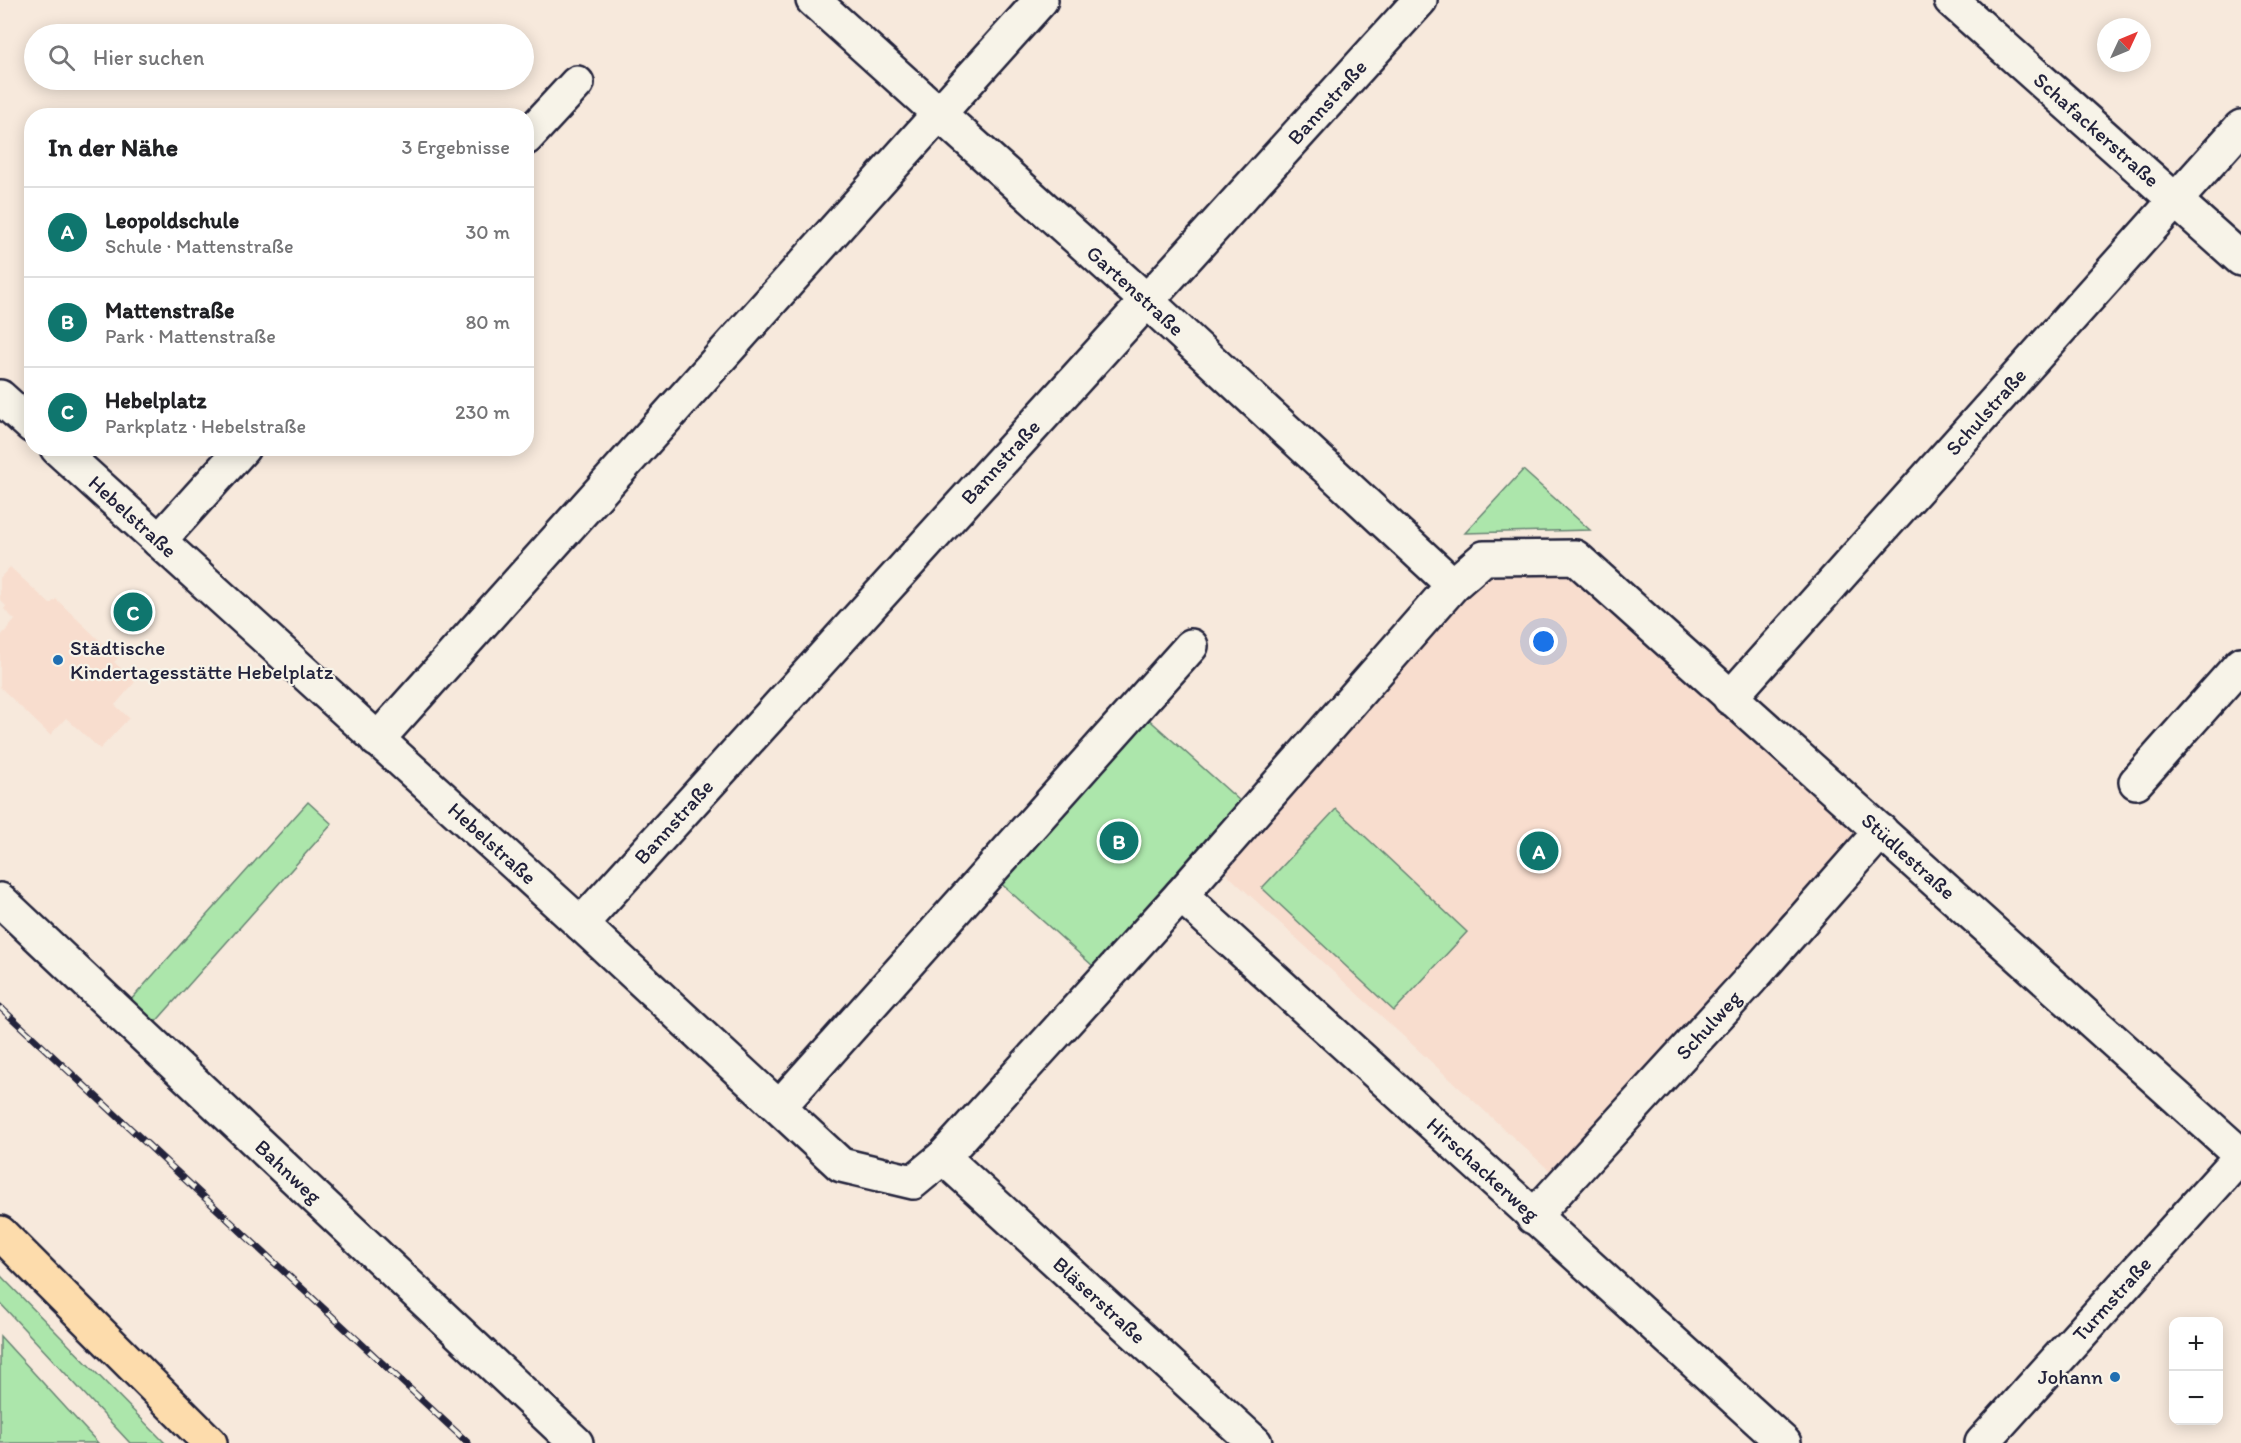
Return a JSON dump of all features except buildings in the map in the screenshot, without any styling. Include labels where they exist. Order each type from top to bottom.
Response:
[{"type":"main road","points":[[0,1233],[210,1443]]},
{"type":"street","name":"Gartenstraße","points":[[813,0],[1148,302],[1453,585]]},
{"type":"street","points":[[377,740],[1041,0]]},
{"type":"street","name":"Bannstraße","points":[[582,924],[1420,0]]},
{"type":"street","name":"Schafackerstraße","points":[[1951,0],[2241,259]]},
{"type":"street","points":[[534,129],[577,83]]},
{"type":"street","name":"Schulstraße","points":[[1730,698],[2241,127]]},
{"type":"street","points":[[0,397],[24,419]]},
{"type":"street","name":"Hebelstraße","points":[[66,456],[582,924],[841,1165],[913,1182],[943,1158]]},
{"type":"street","points":[[159,541],[236,456]]},
{"type":"street","name":"Stüdlestraße","points":[[1453,585],[1484,558],[1575,557],[2241,1155]]},
{"type":"street","points":[[943,1158],[1182,895],[1453,585]]},
{"type":"street","points":[[779,1107],[1191,646]]},
{"type":"street","points":[[2136,782],[2241,664]]},
{"type":"street","name":"Schulweg","points":[[1533,1217],[1750,980],[1881,831]]},
{"type":"street","name":"Hirschackerweg","points":[[1182,895],[1533,1217],[1784,1443]]},
{"type":"street","name":"Bahnweg","points":[[0,900],[576,1443]]},
{"type":"street","name":"Turmstraße","points":[[1982,1443],[2241,1155]]},
{"type":"street","name":"Bläserstraße","points":[[943,1158],[1255,1443]]},
{"type":"shaded area","points":[[1548,566],[1572,577],[1593,594],[1859,835],[1550,1171],[1219,867],[1489,572]]},
{"type":"shaded area","name":"Städtische Kindertagesstätte Hebelplatz","points":[[10,567],[50,604],[56,599],[118,658],[114,662],[135,682],[115,705],[129,718],[100,749],[66,718],[50,735],[0,687],[0,637],[15,620],[4,609],[6,606],[0,600],[0,578]]},
{"type":"green space","points":[[1523,470],[1590,530],[1465,533]]},
{"type":"green space","points":[[1144,715],[1240,801],[1093,966],[997,880]]},
{"type":"green space","points":[[308,802],[332,824],[153,1025],[129,1002]]},
{"type":"green space","points":[[1336,809],[1467,932],[1394,1011],[1262,888]]},
{"type":"green space","points":[[0,1275],[165,1443],[130,1443],[0,1303]]},
{"type":"green space","points":[[0,1336],[98,1443],[0,1443]]},
{"type":"railway","points":[[0,1007],[468,1443]]},
{"type":"place","name":"Hebelplatz","points":[[133,612]]},
{"type":"place","name":"Städtische Kindertagesstätte Hebelplatz","points":[[58,660]]},
{"type":"place","name":"Mattenstraße","points":[[1119,841]]},
{"type":"place","name":"Leopoldschule","points":[[1539,851]]},
{"type":"place","name":"Johann","points":[[2115,1377]]}]
